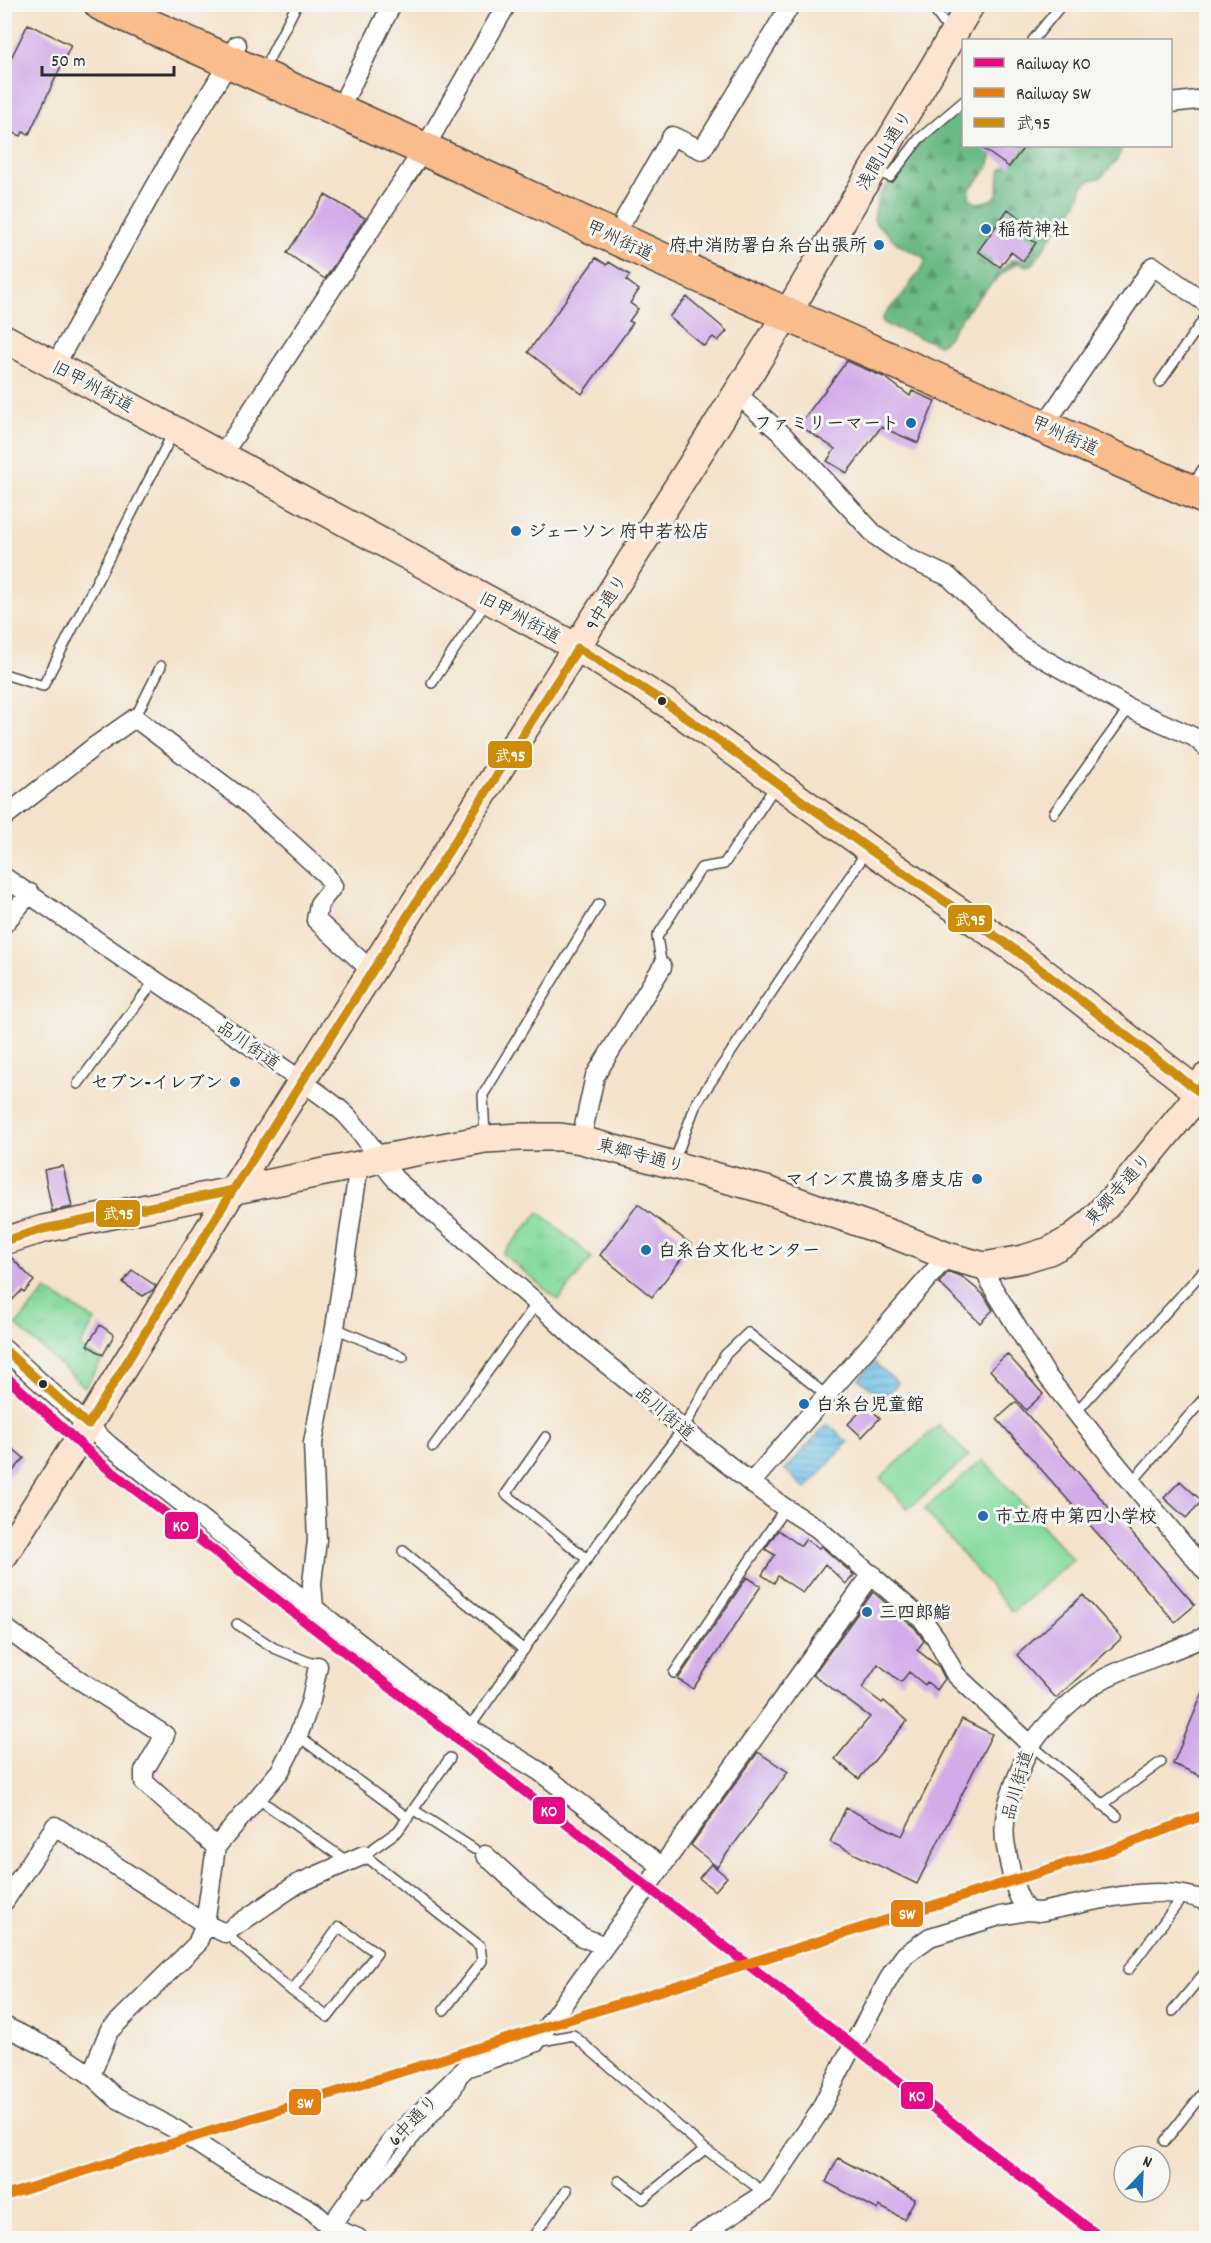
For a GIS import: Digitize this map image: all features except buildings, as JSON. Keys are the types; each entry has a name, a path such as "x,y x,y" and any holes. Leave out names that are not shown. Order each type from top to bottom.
{"highway":[{"name":"甲州街道","path":"101,4 233,54 428,142 659,258 792,305 1052,414 1205,484"},
{"name":"甲州街道","path":"150,4 233,54 269,59 347,94 428,142 625,218 792,305 1205,484"}],"street":[{"path":"347,94 392,4"},
{"path":"222,455 428,142 505,9 524,4"},
{"path":"625,218 672,136 702,150 791,4"},
{"name":"浅間山通り","path":"792,305 971,4"},
{"path":"55,365 177,148 233,54"},
{"path":"1172,103 1206,99"},
{"path":"1052,414 1153,266 1206,303"},
{"name":"9中通り","path":"4,1555 88,1425 232,1190 578,648 792,305"},
{"name":"旧甲州街道","path":"4,338 578,648 666,702 869,849 1014,949 1204,1088"},
{"path":"736,393 784,436 876,536 908,558 949,577 1020,645 1129,708 1194,737 1206,747"},
{"path":"4,817 135,718 245,801 326,874 333,886 319,904 316,920 372,971"},
{"name":"品川街道","path":"4,877 302,1081 345,1114 366,1138 369,1162 396,1180 579,1342 683,1429 751,1483 817,1528 923,1620 936,1638 955,1674 1031,1745 1012,1789 1007,1806 1005,1828 1007,1855 1022,1905 1028,1911"},
{"path":"4,924 30,893"},
{"path":"581,1140 595,1076 662,967"},
{"name":"東郷寺通り","path":"4,1241 43,1230 485,1139 560,1137 581,1140 766,1190 947,1256 984,1266 1023,1259 1048,1251 1075,1236 1103,1211 1204,1088"},
{"path":"314,1608 312,1583 317,1540 313,1443 369,1162"},
{"path":"751,1483 947,1256"},
{"path":"984,1266 990,1282 1047,1376 1206,1570"},
{"path":"4,1349 109,1445 314,1608 469,1728 539,1771 662,1867"},
{"path":"535,2043 872,1574"},
{"path":"7,1634 165,1735 144,1771 144,1782 216,1846"},
{"path":"1031,1745 1072,1700 1090,1686 1106,1677 1206,1636"},
{"path":"91,2075 95,2060 109,2031 197,1944 205,1924 216,1846 280,1771 298,1736 311,1700 318,1666"},
{"path":"4,1902 55,1826 205,1924 225,1933 297,1884 356,1858"},
{"path":"480,1852 538,1903 582,1937 605,1946"},
{"path":"695,2238 723,2232 765,2193 818,2114 892,1973 905,1954 930,1937 1000,1916 1028,1911 1039,1912 1128,1896 1161,1893 1184,1895 1206,1901"},
{"path":"4,2026 55,2051 91,2075 116,2098 177,2130 224,2161 313,2211 328,2233 358,2238"},
{"name":"6中通り","path":"328,2233 394,2138 466,2068 535,2043"}],"lane":[{"path":"269,59 297,4"},
{"path":"930,4 952,36"},
{"path":"1034,39 1062,4"},
{"path":"873,169 890,177 919,139 962,102"},
{"path":"1160,382 1206,315"},
{"path":"4,674 43,686 174,430"},
{"path":"432,683 488,599"},
{"path":"135,718 161,666"},
{"path":"1054,813 1129,708"},
{"path":"662,967 657,937 701,868 724,864 778,783"},
{"path":"673,1164 696,1104 869,849"},
{"path":"485,1139 483,1095 599,904"},
{"path":"78,1084 155,980"},
{"path":"1075,1413 1206,1268"},
{"path":"433,1447 537,1303"},
{"path":"335,1329 403,1357"},
{"path":"469,1728 633,1492 683,1429 725,1355 748,1333 826,1395"},
{"path":"1132,1482 1206,1396"},
{"path":"546,1437 506,1494 587,1559"},
{"path":"674,1673 785,1508"},
{"path":"403,1551 524,1650"},
{"path":"237,1624 274,1648 318,1666"},
{"path":"298,1736 411,1814 480,1852"},
{"path":"1031,1745 1117,1816"},
{"path":"356,1858 398,1831 450,1758"},
{"path":"1102,1805 1161,1762"},
{"path":"257,1798 356,1858 480,1946 482,1961 444,2010"},
{"path":"1128,1970 1184,1895"},
{"path":"225,1933 292,1991 328,2018 377,1953 339,1927 292,1991"},
{"path":"1173,2011 1206,1971"},
{"path":"535,2043 573,2035 705,2149 765,2193"},
{"path":"366,2194 457,2090 466,2068"},
{"path":"1165,2141 1202,2103 1206,2089"},
{"path":"619,2181 643,2199 705,2149"},
{"path":"532,2238 567,2190"}],"green space":[{"path":"962,108 962,147 991,147 989,164 970,188 969,197 976,203 996,196 1001,169 1015,161 1020,151 1018,147 1123,147 1116,161 1100,178 1091,180 1082,187 1080,197 1067,219 1056,230 1033,264 1027,266 1018,263 1002,274 977,299 948,338 939,345 884,324 882,320 925,263 924,257 898,244 876,224 874,219 878,197 920,141","holes":["1027,248 1030,252 1028,257 1011,260 1003,269 997,271 992,266 987,252"]},
{"path":"539,1212 592,1258 558,1300 503,1254"},
{"path":"46,1290 95,1320 80,1347 102,1360 85,1387 16,1325"},
{"path":"939,1425 969,1456 908,1509 880,1478"},
{"path":"983,1460 1073,1560 1012,1612 924,1509"}],"water":[{"path":"874,1362 898,1383 884,1399 859,1379"},
{"path":"827,1424 848,1442 806,1489 785,1470"}],"rail line":[{"name":"KO","path":"4,1375 102,1464 1101,2238"},
{"name":"SW","path":"4,2196 1114,1849 1206,1814"}],"transit line":[{"name":"武95","path":"4,1349 88,1425 233,1190 578,648 666,703 869,849 1014,949 1198,1091 1206,1077"},
{"name":"武95","path":"4,1241 43,1229 233,1190"}],"place":[{"name":"稲荷神社","path":"986,229"},
{"name":"府中消防署白糸台出張所","path":"879,245"},
{"name":"ファミリーマート","path":"911,423"},
{"name":"ジェーソン 府中若松店","path":"516,531"},
{"name":"セブン-イレブン","path":"235,1082"},
{"name":"マインズ農協多磨支店","path":"977,1179"},
{"name":"白糸台文化センター","path":"646,1250"},
{"name":"白糸台児童館","path":"804,1404"},
{"name":"市立府中第四小学校","path":"983,1516"},
{"name":"三四郎鮨","path":"867,1612"}]}
